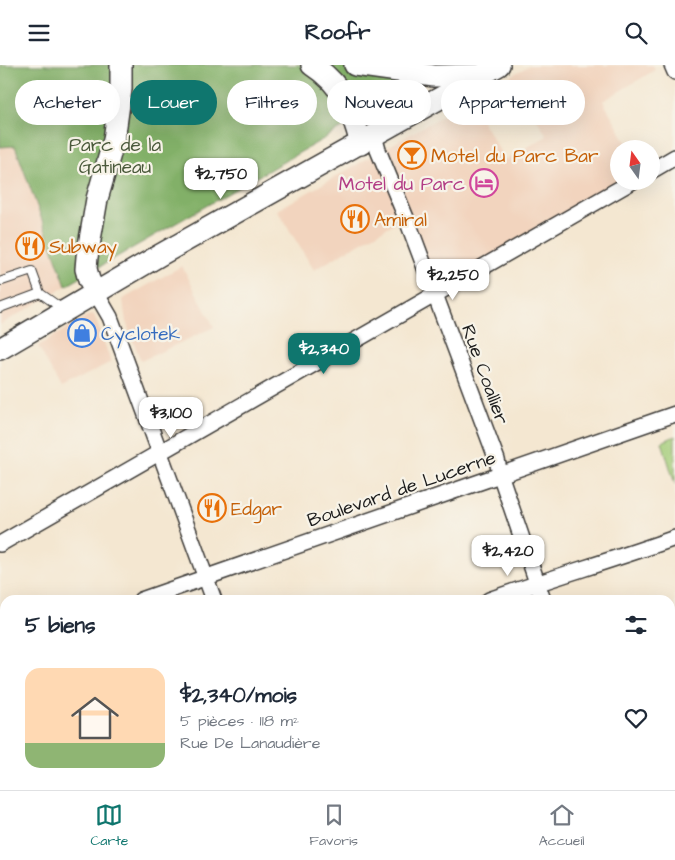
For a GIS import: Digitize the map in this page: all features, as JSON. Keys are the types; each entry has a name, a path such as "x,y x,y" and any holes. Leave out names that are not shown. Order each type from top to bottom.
{"main road":[{"path":"96,293 86,269 87,257 97,199 114,140 121,89 121,65"},
{"path":"312,65 326,74 345,97 356,124 367,140"},
{"path":"355,65 434,77 490,70"},
{"path":"0,349 166,252 490,70"}],"street":[{"path":"672,65 675,72"},
{"name":"Rue Coallier","path":"367,140 378,150 409,225 496,460 541,595"},
{"path":"660,166 675,157"},
{"path":"0,544 617,190"},
{"path":"96,293 110,317 212,595"},
{"name":"Boulevard de Lucerne","path":"155,595 675,414"},
{"path":"503,595 675,538"}],"lane":[{"path":"2,281 32,271 40,293 65,311"},
{"path":"0,308 40,293"}],"shaded area":[{"path":"530,65 653,65 655,70 603,101 625,140 610,140 610,187 435,295 405,217 314,270 277,210 426,125 431,125 431,122 441,117 441,125 485,125 505,160 547,136 540,125 585,125 585,80 513,80 511,76"},
{"path":"15,146 66,286 0,325 0,147"},
{"path":"182,266 214,327 141,361 126,322 123,299"},
{"path":"94,315 111,362 61,388 38,346 87,316"}],"green space":[{"name":"Parc de la Gatineau","path":"0,65 453,65 427,80 327,80 327,125 348,125 66,286 15,146 0,147"},
{"path":"675,436 675,484 662,442"}],"place":[{"name":"Motel du Parc Bar","path":"412,155"},
{"name":"Motel du Parc","path":"484,183"},
{"name":"Amiral","path":"355,219"},
{"name":"Subway","path":"30,246"},
{"name":"Cyclotek","path":"82,333"},
{"name":"Edgar","path":"212,508"}]}
